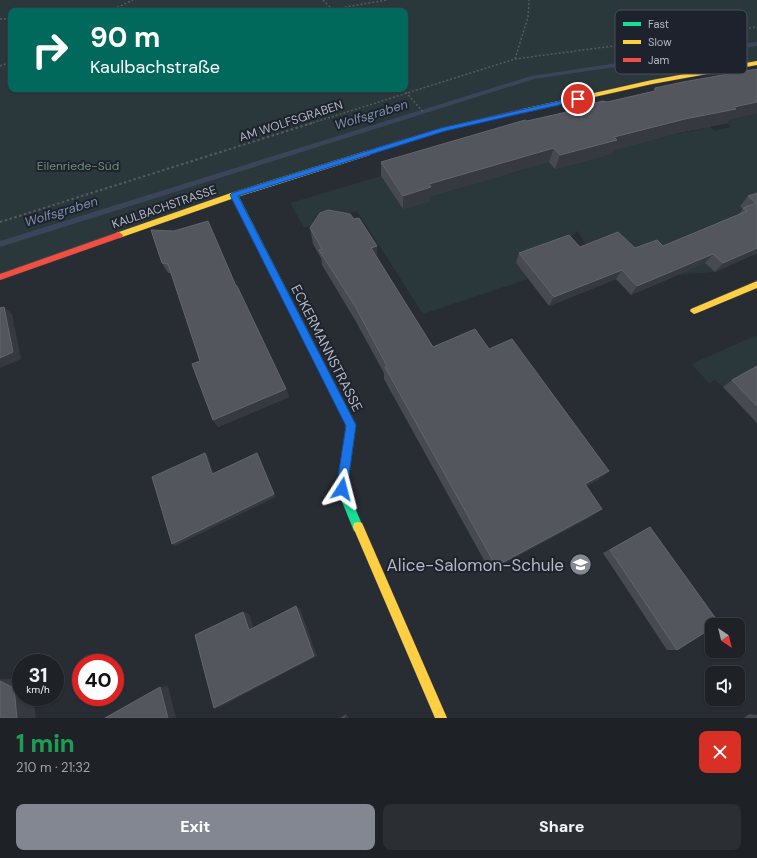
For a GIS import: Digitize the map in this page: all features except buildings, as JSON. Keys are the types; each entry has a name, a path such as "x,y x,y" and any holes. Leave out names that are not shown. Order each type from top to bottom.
{"street":[{"name":"KAULBACHSTRASSE","path":"747,65 757,63"},
{"name":"KAULBACHSTRASSE","path":"0,277 234,195 443,129 652,82 696,74"},
{"name":"ECKERMANNSTRASSE","path":"234,195 351,425 342,489 441,718"},
{"path":"694,311 757,284"}],"path":[{"path":"116,8 132,0"},
{"path":"323,0 331,8"},
{"path":"344,8 387,0"},
{"path":"515,59 528,17 529,0"},
{"name":"AM WOLFSGRABEN","path":"747,28 757,27"},
{"name":"AM WOLFSGRABEN","path":"0,222 515,59 615,46"},
{"path":"407,94 427,116"}],"green space":[{"name":"Eilenriede-Süd","path":"0,0 757,0 757,63 747,65 747,10 615,10 615,74 705,74 443,129 0,275"},
{"path":"757,114 757,200 748,213 757,237 757,254 751,256 721,229 715,272 677,275 650,249 590,251 577,231 565,244 516,263 528,279 423,314 357,211 304,228 290,203 381,176 403,209 424,193 513,173 549,162 600,153 603,156 611,154 608,151 635,144 671,127 678,134 709,126 715,131 731,127 725,121"},
{"path":"757,335 757,369 723,387 715,380 709,383 691,364"}],"waterway":[{"name":"Wolfsgraben","path":"747,45 757,44"},
{"name":"Wolfsgraben","path":"0,244 533,77 615,65"}],"traffic: fast":[{"path":"234,195 351,425 342,489 358,527"}],"traffic: slow":[{"path":"747,65 757,63"},
{"path":"523,111 652,82 696,74"},
{"path":"119,235 234,195 368,153"},
{"path":"694,311 757,284"},
{"path":"358,527 441,718"}],"traffic: jam":[{"path":"368,153 443,129 523,111"},
{"path":"0,277 119,235"}],"place":[{"name":"Alice-Salomon-Schule","path":"580,565"}],"route":[{"path":"342,489 351,425 234,195 443,129 578,99"}]}
